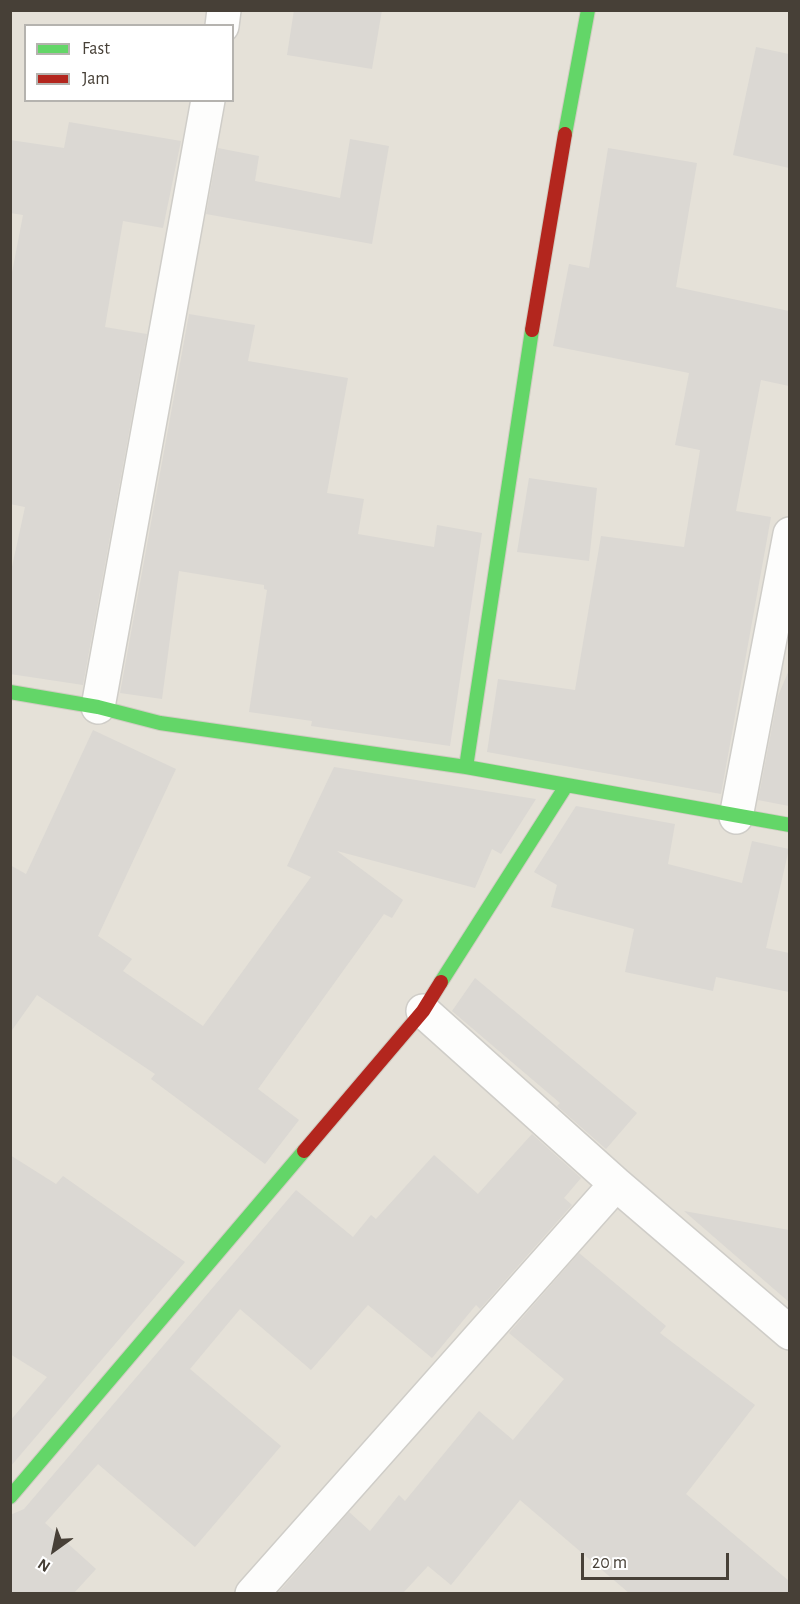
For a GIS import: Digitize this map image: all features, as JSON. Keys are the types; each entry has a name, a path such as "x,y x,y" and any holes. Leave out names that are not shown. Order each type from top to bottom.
{"street":[{"path":"466,767 548,223 588,10"},
{"path":"98,707 208,102"},
{"path":"736,817 789,534"},
{"path":"10,692 98,707 160,723 466,767 789,825"},
{"path":"10,1497 423,1011 566,786"},
{"path":"423,1011 616,1184 789,1333"},
{"path":"252,1593 616,1184"}],"shaded area":[{"path":"11,11 789,11 789,1593 11,1593"}],"building":[{"path":"294,10 382,10 372,69 287,55"},
{"path":"756,47 789,54 789,168 733,155"},
{"path":"69,122 181,141 163,228 123,221 105,327 147,334 83,685 10,674 10,576 25,507 10,504 10,283 23,215 10,213 10,140 64,148"},
{"path":"350,139 389,146 372,244 206,214 218,148 259,156 255,181 340,198"},
{"path":"608,148 697,163 676,287 789,311 789,386 761,380 736,511 771,517 721,794 487,752 498,679 575,690 601,536 684,547 700,450 675,445 689,373 553,346 569,264 589,268"},
{"path":"189,314 255,325 248,361 348,378 327,493 364,499 358,534 434,547 437,525 482,533 450,746 311,726 312,721 249,712 267,590 264,589 264,585 179,571 162,699 120,693"},
{"path":"529,478 597,488 589,561 517,552"},
{"path":"789,670 789,806 758,800 778,696"},
{"path":"93,730 176,769 98,936 132,959 123,971 203,1026 311,877 287,866 334,767 536,799 501,854 492,849 475,888 337,851 403,900 392,918 384,914 258,1089 299,1120 265,1164 151,1079 155,1074 37,995 10,1033 10,865 26,874"},
{"path":"576,806 675,824 668,864 742,883 752,841 789,849 766,948 789,953 789,992 716,977 713,991 625,972 634,929 551,907 557,885 534,872"},
{"path":"475,978 637,1113 606,1149 557,1106 560,1103 452,1011"},
{"path":"532,1134 581,1178 564,1198 572,1205 480,1309 476,1305 432,1358 368,1305 311,1370 240,1309 190,1369 281,1446 195,1547 98,1464 45,1523 96,1569 74,1593 10,1593 10,1515 24,1509 296,1190 353,1237 371,1215 376,1219 434,1155 478,1194"},
{"path":"10,1155 56,1184 63,1176 185,1262 10,1467 10,1421 47,1377 10,1354"},
{"path":"684,1211 789,1230 789,1302"},
{"path":"579,1253 666,1326 660,1333 755,1405 686,1494 789,1581 789,1593 629,1593 520,1500 451,1585 428,1566 403,1593 278,1593 349,1512 370,1531 399,1495 405,1501 479,1411 513,1440 564,1379 509,1333"}],"traffic: fast":[{"path":"565,134 588,10"},
{"path":"466,767 532,330"},
{"path":"10,692 98,707 160,723 466,767 790,825"},
{"path":"441,982 566,786"},
{"path":"10,1497 304,1151"}],"traffic: jam":[{"path":"532,330 565,134"},
{"path":"304,1151 423,1011 441,982"}]}
